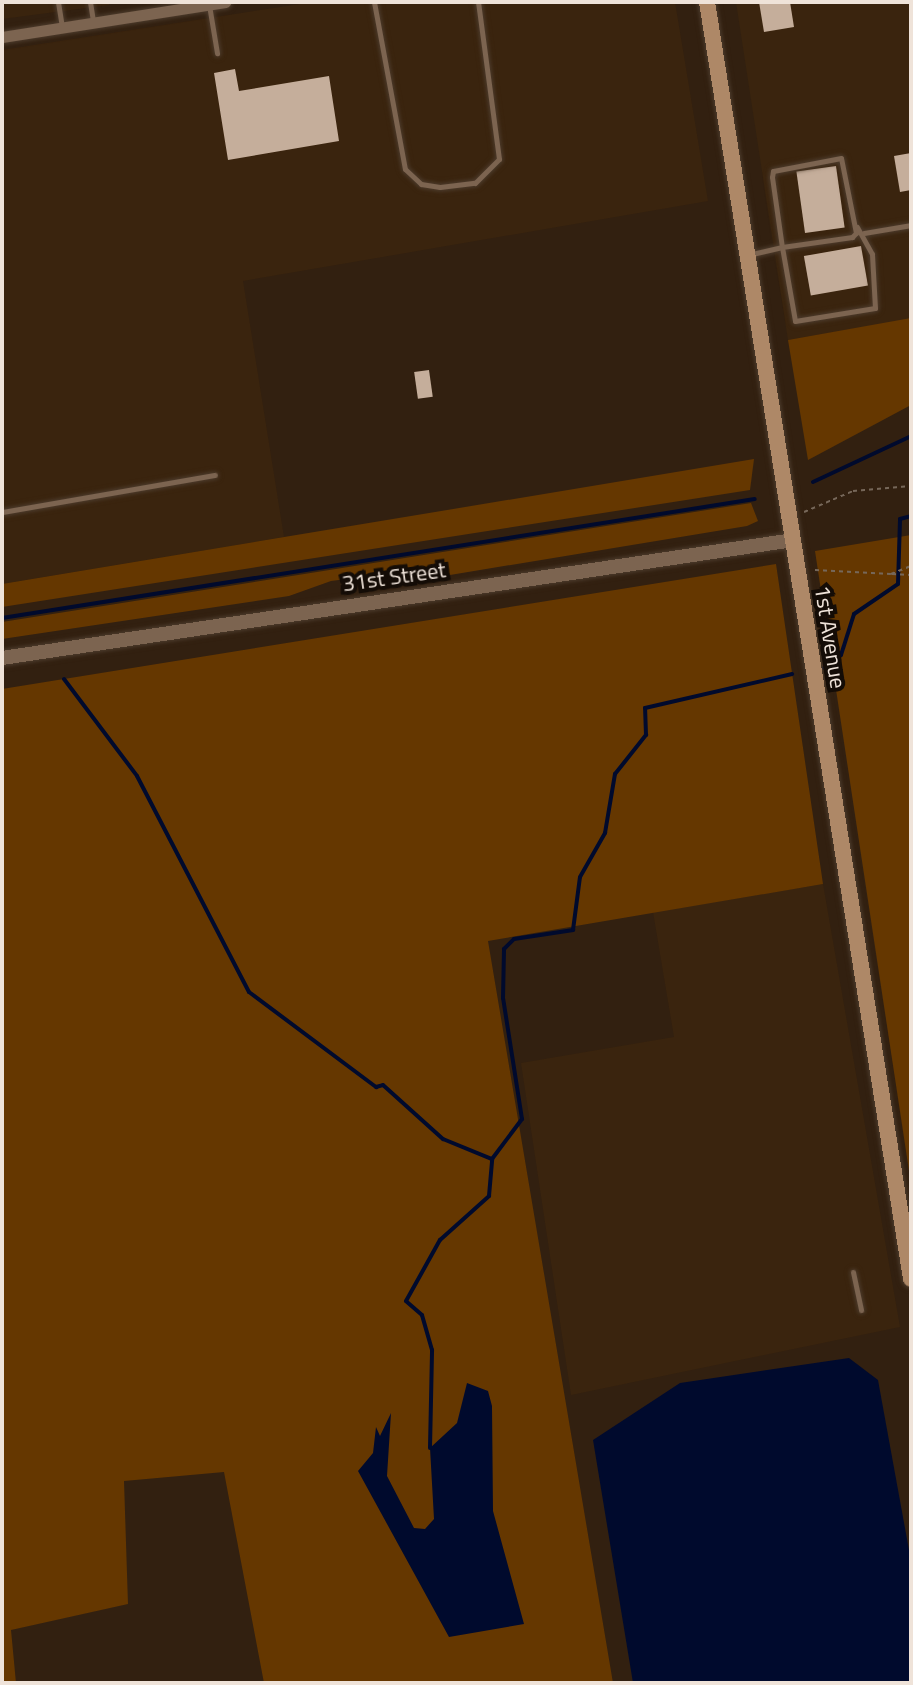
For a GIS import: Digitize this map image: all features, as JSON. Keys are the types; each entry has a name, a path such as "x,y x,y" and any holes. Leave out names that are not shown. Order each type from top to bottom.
{"main road":[{"name":"1st Avenue","path":"707,2 911,1279"}],"street":[{"path":"2,37 225,2"},
{"name":"31st Street","path":"2,658 793,540"}],"lane":[{"path":"58,2 62,28"},
{"path":"90,2 93,23"},
{"path":"374,2 405,169 421,184 440,187 475,183 499,159 478,2"},
{"path":"209,4 217,53"},
{"path":"747,255 782,247 852,237 857,227 846,162 780,168 772,177 782,247 799,325 880,302 864,233 857,227"},
{"path":"864,233 911,225"},
{"path":"2,512 215,475"},
{"path":"853,1272 861,1310"}],"path":[{"path":"789,520 853,491 911,486"},
{"path":"891,574 911,566"},
{"path":"797,569 911,575"}],"shaded area":[{"path":"2,2 109,2 109,5 2,19"},
{"path":"313,2 675,2 708,201 243,281 284,537 2,584 2,50"},
{"path":"736,2 911,2 911,319 788,340"},
{"path":"911,318 911,405 808,460 788,340"},
{"path":"754,459 750,490 2,607 2,584"},
{"path":"751,503 758,521 747,526 450,575 401,572 331,581 289,596 2,639 2,622"},
{"path":"911,535 911,1184 815,551"},
{"path":"776,564 823,884 488,941 613,1683 264,1683 224,1472 124,1481 128,1604 11,1630 16,1683 2,1683 2,689"},
{"path":"823,884 900,1327 571,1395 521,1063 674,1037 653,912"}],"water":[{"path":"849,1358 878,1380 911,1561 911,1683 633,1683 593,1440 680,1383"},
{"path":"467,1383 488,1391 492,1406 493,1511 524,1624 449,1637 358,1471 373,1453 376,1427 380,1436 391,1413 387,1476 414,1528 425,1529 434,1519 430,1448 457,1423"}],"building":[{"path":"759,2 790,2 794,27 764,32"},
{"path":"235,69 239,91 329,76 339,141 228,160 214,73"},
{"path":"911,153 911,190 900,192 894,156"},
{"path":"836,166 845,227 805,233 796,172"},
{"path":"861,246 868,285 811,295 804,256"},
{"path":"429,370 433,397 418,399 414,372"}],"waterway":[{"path":"813,482 911,436"},
{"path":"2,618 755,499"},
{"path":"824,668 841,655 854,614 898,584 900,519 911,516"},
{"path":"64,679 137,776 249,992 376,1087 383,1085 443,1139 492,1159 522,1119 503,998 504,949 514,939 573,930 580,877 605,833 615,774 646,735 645,708 792,674"},
{"path":"430,1448 432,1350 422,1315 406,1301 440,1240 489,1196 492,1159"}]}
